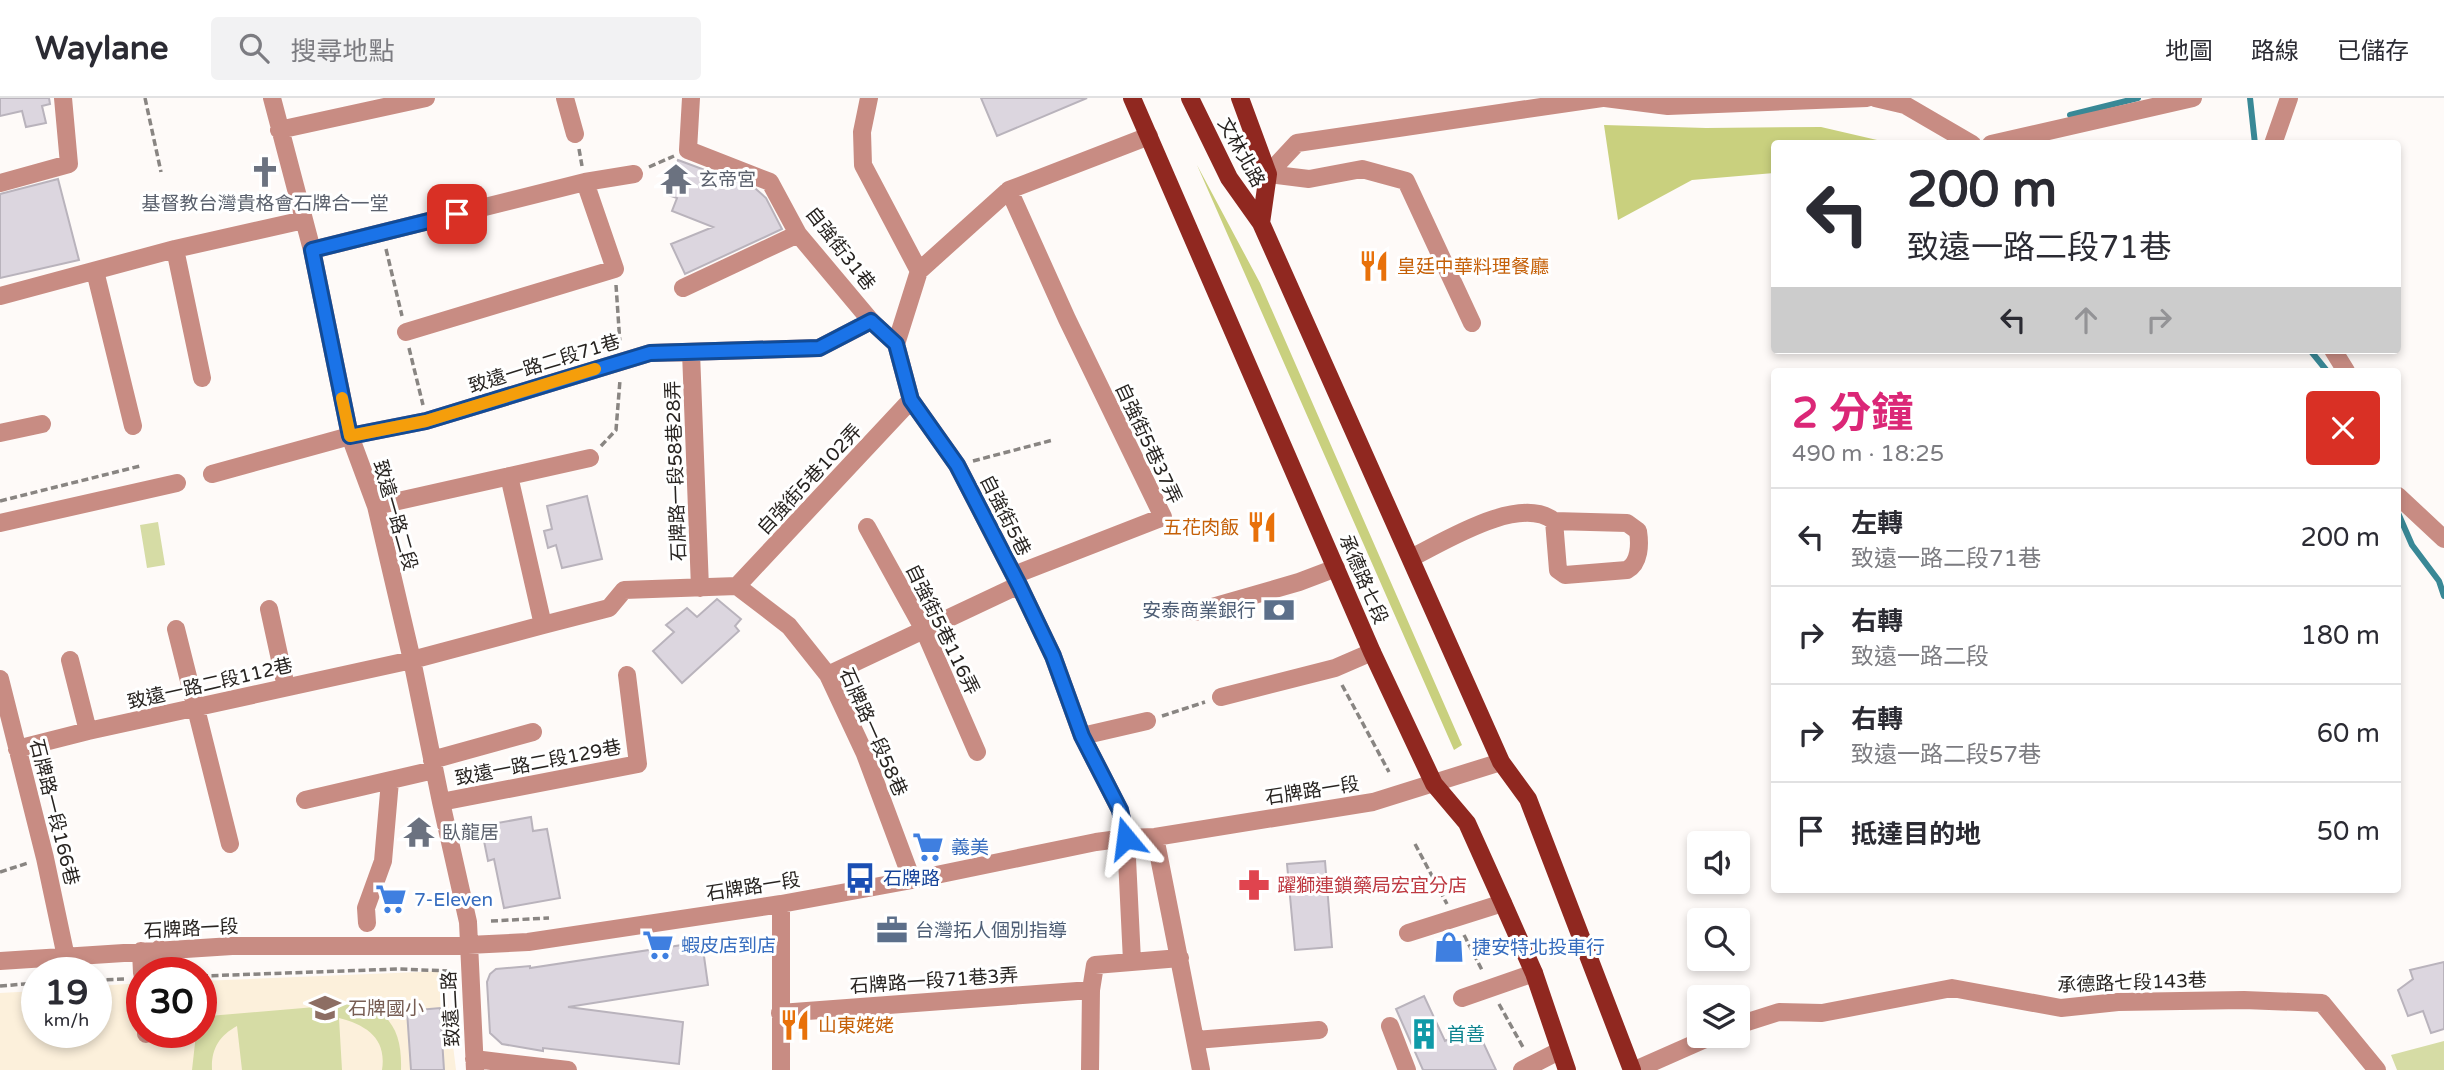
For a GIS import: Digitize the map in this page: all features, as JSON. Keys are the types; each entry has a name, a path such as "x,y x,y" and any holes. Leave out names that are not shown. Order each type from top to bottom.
{"main road":[{"name":"承德路七段","path":"1132,98 1372,652 1434,784 1467,823 1534,972 1567,1070"},
{"name":"文林北路","path":"1190,98 1229,178 1261,223"},
{"path":"1240,98 1268,174 1261,223 1502,762 1528,799 1633,1070"}],"street":[{"path":"0,183 69,164 63,98"},
{"name":"致遠一路二段","path":"272,98 312,250 350,436 376,506 412,660 440,802 468,922 469,945"},
{"path":"279,130 426,98"},
{"path":"565,98 575,134"},
{"path":"688,150 691,98"},
{"path":"869,98 862,132 863,165 919,271"},
{"path":"1268,174 1297,143 1604,98 1668,106 1867,98"},
{"path":"1875,98 1905,104 1965,140"},
{"path":"2009,140 2193,98"},
{"path":"2274,140 2289,98"},
{"path":"896,344 919,271 1009,190 1149,136"},
{"name":"自強街31巷","path":"688,150 770,182 798,234 871,321 896,344"},
{"path":"1268,174 1309,179 1362,169 1406,181 1472,323"},
{"path":"312,250 585,181 634,174"},
{"path":"406,332 615,269 585,181"},
{"name":"自強街5巷37弄","path":"1009,190 1067,319 1163,517 1016,580"},
{"path":"0,296 175,249 304,220"},
{"path":"683,288 798,234"},
{"path":"175,249 202,378"},
{"path":"95,271 132,426"},
{"name":"致遠一路二段71巷","path":"212,474 350,436 426,421 650,353 819,348 871,321"},
{"name":"自強街5巷","path":"896,344 911,400 957,465 1016,580 1053,656 1082,736 1120,810 1126,838 1132,961"},
{"name":"石牌路一段58巷28弄","path":"691,352 700,588"},
{"name":"自強街5巷102弄","path":"737,586 911,400"},
{"path":"0,433 42,424"},
{"path":"376,506 590,458"},
{"path":"509,476 543,625"},
{"path":"0,523 177,483"},
{"path":"2401,498 2444,539"},
{"path":"1410,558 1483,522 1532,511 1545,514 1554,521 1627,523 1638,531 1637,561 1627,570 1565,575 1558,570 1554,521"},
{"name":"自強街5巷116弄","path":"867,527 924,630 977,752"},
{"path":"1195,612 1336,568"},
{"path":"828,675 924,630 1016,580"},
{"path":"700,588 737,586"},
{"name":"石牌路一段58巷","path":"737,586 789,626 828,675 865,754 912,880"},
{"name":"致遠一路二段112巷","path":"17,749 412,660 609,608 624,590 700,588"},
{"path":"269,609 286,687"},
{"path":"176,629 230,845"},
{"path":"1221,697 1335,668 1372,652"},
{"path":"70,660 88,731"},
{"name":"致遠一路二段129巷","path":"440,802 638,764 626,675"},
{"name":"石牌路一段166巷","path":"0,678 45,858 66,957"},
{"path":"1082,736 1147,720"},
{"path":"305,800 390,782 533,732"},
{"name":"石牌路一段","path":"66,957 232,946 469,945 528,942 781,904 1126,838 1155,837 1373,802 1502,762"},
{"path":"366,915 383,861 390,782"},
{"path":"1155,837 1201,1070"},
{"path":"1408,933 1503,903"},
{"path":"781,904 781,1070"},
{"name":"致遠二路","path":"469,945 475,1065"},
{"path":"150,950 153,957"},
{"path":"146,957 150,950"},
{"path":"1090,1070 1091,990 1095,965 1180,958"},
{"name":"石牌路一段","path":"0,961 21,960"},
{"path":"1462,998 1534,972"},
{"name":"承德路七段143巷","path":"1750,1021 1779,1012 1822,1013 1952,988 2061,1008 2118,1002 2244,1000 2322,1003 2377,1070"},
{"name":"石牌路一段71巷3弄","path":"780,1013 1091,990"},
{"path":"1390,1026 1408,1070"},
{"path":"1196,1040 1319,1030"},
{"path":"1633,1070 1687,1047"},
{"path":"1527,1068 1559,1051"},
{"path":"475,1065 568,1070"}],"path":[{"path":"145,98 161,172"},
{"path":"575,134 585,181"},
{"path":"634,174 688,150"},
{"path":"957,465 1053,440"},
{"path":"0,501 140,466"},
{"path":"1339,681 1389,772"},
{"path":"1147,720 1221,697"},
{"path":"1415,844 1491,987 1527,1068"},
{"path":"0,872 45,858"},
{"path":"217,975 328,970 449,971"},
{"path":"0,986 21,984"}],"shaded area":[{"name":"石牌國小","path":"444,971 456,1070 0,1070 0,993 21,992 21,1048 112,1048 112,985 126,984 126,1048 217,1048 217,980"}],"green space":[{"path":"1604,125 1821,127 1877,140 1771,140 1771,173 1692,180 1618,220"},
{"path":"1197,165 1260,283 1462,745 1454,750"},
{"path":"158,522 165,565 147,568 140,525"},
{"path":"362,1003 382,1014 394,1029 400,1047 401,1070 382,1070 383,1059 378,1041 366,1029 339,1018 342,1070 242,1070 237,1026 217,1044 217,1015"},
{"path":"2444,1041 2444,1070 2397,1070 2391,1055"},
{"path":"194,1048 216,1048 212,1070 192,1070"}],"building":[{"path":"0,98 49,98 50,104 42,106 46,123 26,127 22,111 0,116"},
{"path":"981,98 1087,98 997,136"},
{"path":"678,160 756,189 766,198 782,229 685,274 671,244 713,227 672,211 677,198 665,194"},
{"path":"58,179 79,260 0,278 0,194"},
{"path":"587,496 602,559 562,568 556,545 548,548 544,531 552,529 547,506"},
{"path":"717,599 741,619 735,626 739,631 682,683 653,651 674,632 666,625 687,608 697,617"},
{"path":"531,817 533,831 547,829 560,898 504,908 494,859 488,861 481,826"},
{"path":"1325,861 1332,947 1295,950 1287,864"},
{"path":"702,942 708,985 568,1007 683,1022 679,1064 543,1048 543,1051 502,1044 490,1033 487,982 496,969 530,968"},
{"path":"2444,962 2444,1029 2431,1033 2423,1011 2408,1016 2398,990 2413,979 2410,970"},
{"name":"首善","path":"1424,996 1445,1041 1476,1027 1496,1070 1423,1070 1396,1009"},
{"path":"440,1008 444,1070 411,1070 407,1011"}],"waterway":[{"path":"2070,115 2138,98"},
{"path":"2250,98 2255,140"},
{"path":"2313,354 2325,368"},
{"path":"2401,520 2412,545 2439,581 2444,596"}],"slow traffic":[{"path":"342,398 350,436 426,421 595,369"}],"place":[{"name":"基督教台灣貴格會石牌合一堂","path":"265,172"},
{"name":"玄帝宮","path":"676,179"},
{"name":"皇廷中華料理餐廳","path":"1374,266"},
{"name":"五花肉飯","path":"1262,527"},
{"name":"安泰商業銀行","path":"1279,610"},
{"name":"臥龍居","path":"419,832"},
{"name":"義美","path":"928,847"},
{"name":"石牌路","path":"860,878"},
{"name":"躍獅連鎖藥局宏宜分店","path":"1254,885"},
{"name":"7-Eleven","path":"391,899"},
{"name":"台灣拓人個別指導","path":"892,930"},
{"name":"蝦皮店到店","path":"658,945"},
{"name":"捷安特北投車行","path":"1449,947"},
{"name":"石牌國小","path":"325,1008"},
{"name":"山東姥姥","path":"795,1025"},
{"name":"首善","path":"1424,1034"}],"route":[{"path":"457,214 312,250 350,436 426,421 650,353 819,348 871,321 896,344 911,400 957,465 1019,585 1053,656 1082,736 1120,810 1126,838"}]}
